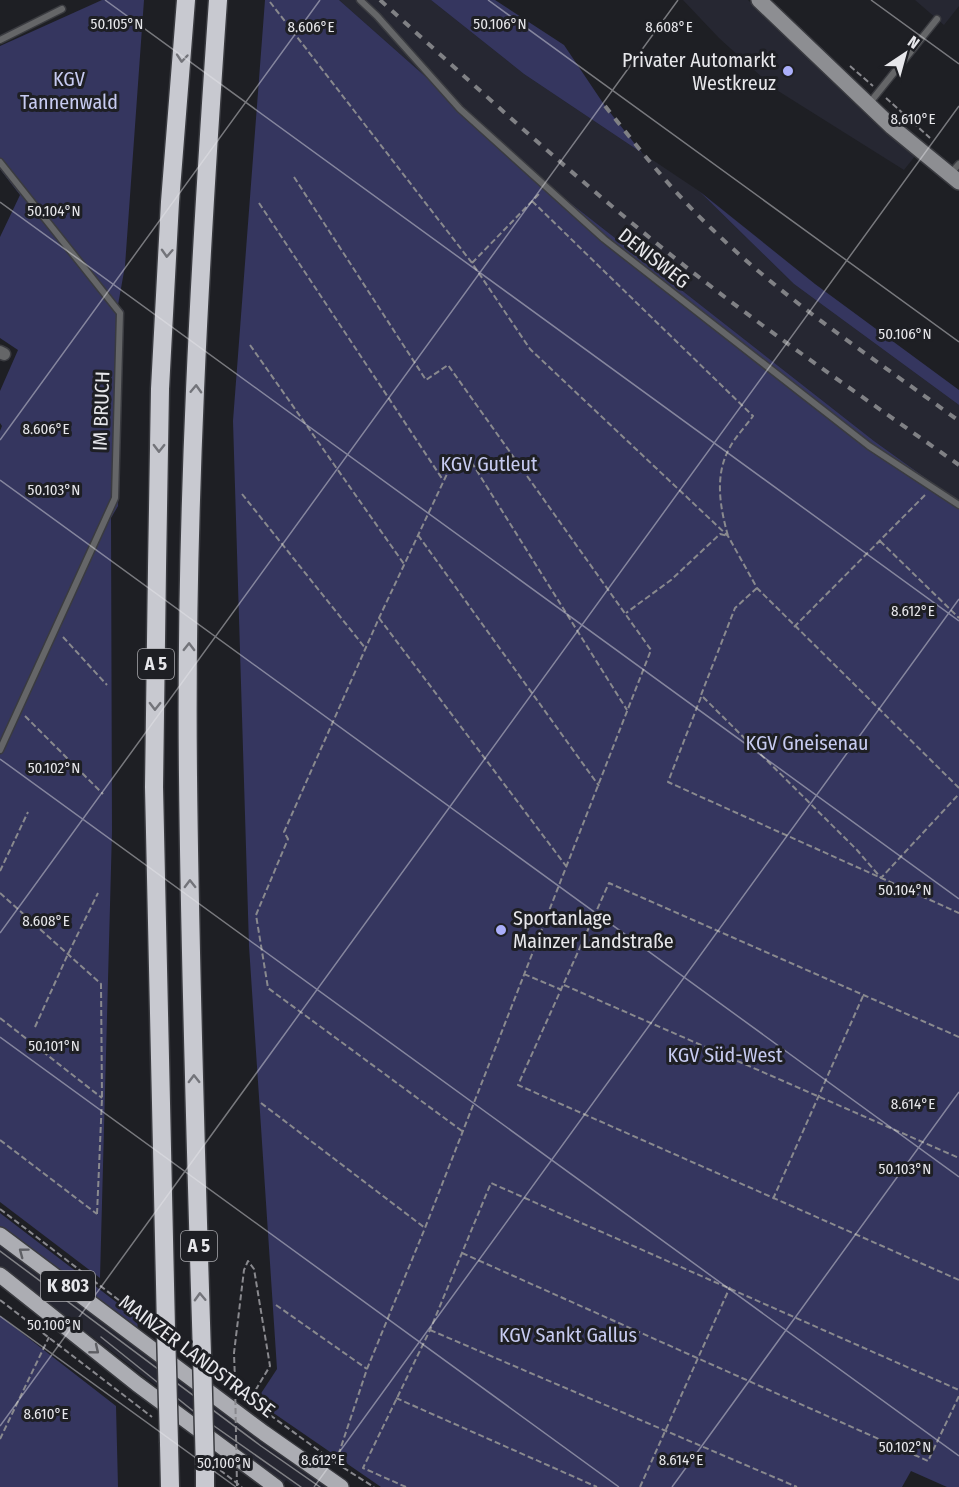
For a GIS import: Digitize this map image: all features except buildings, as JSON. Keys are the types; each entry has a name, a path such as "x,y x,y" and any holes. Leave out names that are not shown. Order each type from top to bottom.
{"highway":[{"name":"A 5","path":"170,1487 160,1328 154,787 160,389 170,202 186,0"},
{"name":"A 5","path":"208,1475 202,1355 188,774 199,297 218,0"}],"main road":[{"path":"759,0 868,105 956,174"},
{"name":"MAINZER LANDSTRASSE","path":"0,1235 264,1433 341,1487"},
{"name":"K 803","path":"0,1275 137,1384 276,1487"}],"lane":[{"name":"DENISWEG","path":"360,0 460,109 604,239 869,446 959,505"},
{"path":"0,40 62,9"},
{"path":"868,105 937,19"},
{"name":"IM BRUCH","path":"0,162 120,313 115,498 0,750"}],"path":[{"path":"270,2 472,263 530,349 728,536"},
{"path":"846,62 936,144"},
{"path":"294,177 426,380 448,365 651,650 425,1228 367,1369 336,1463 324,1475"},
{"path":"472,263 546,188"},
{"path":"532,201 753,416 730,447 722,466 719,487 721,510 728,536 757,588 959,788"},
{"path":"259,203 443,480"},
{"path":"250,345 404,564"},
{"path":"463,1131 268,988 256,915 288,839 284,832 379,618 454,458 460,454 466,457 627,710"},
{"path":"794,627 933,486"},
{"path":"242,494 366,649"},
{"path":"626,613 671,580 720,534 728,536"},
{"path":"418,535 598,786"},
{"path":"880,541 959,618"},
{"path":"757,588 735,608 668,782 959,913"},
{"path":"379,618 566,866"},
{"path":"55,629 107,685"},
{"path":"701,695 857,849 881,878"},
{"path":"18,710 103,794"},
{"path":"881,878 959,794"},
{"path":"0,871 28,812"},
{"path":"959,1037 609,883 518,1085 959,1280"},
{"path":"0,893 101,984 102,1098 97,1214 0,1140"},
{"path":"36,1027 98,893"},
{"path":"524,974 562,990"},
{"path":"564,985 959,1158"},
{"path":"773,1199 864,996"},
{"path":"0,1018 102,1098"},
{"path":"261,1103 425,1228"},
{"path":"406,1487 363,1468 429,1330 491,1183 959,1390"},
{"path":"0,1209 160,1328"},
{"path":"462,1253 697,1360 928,1461 959,1396"},
{"path":"237,1487 234,1353 244,1270 248,1261 254,1269 270,1366 249,1401"},
{"path":"640,1487 730,1287"},
{"path":"0,1300 159,1423"},
{"path":"276,1305 367,1369"},
{"path":"429,1330 797,1487"},
{"path":"0,1439 49,1337"},
{"path":"214,1374 336,1463 374,1487"},
{"path":"396,1398 597,1487"},
{"path":"208,1475 242,1487"}],"shaded area":[{"path":"339,0 431,0 524,74 699,191 794,284 959,405 959,502 874,441 550,187"},
{"name":"Privater Automarkt Westkreuz","path":"683,0 748,0 864,112 915,156 904,170 775,89 719,38"},
{"path":"915,0 959,0 959,6 944,25"},
{"path":"0,1244 251,1432 330,1487 295,1487 286,1480 284,1483 0,1266"}],"green space":[{"name":"KGV Tannenwald","path":"102,0 144,0 125,266 118,305 124,311 118,506 111,518 112,831 100,1278 0,1202 0,431 2,426 0,423 0,391 18,350 0,338 0,237 20,195 0,169 0,46"},
{"path":"265,0 339,0 550,187 874,441 959,502 959,1487 947,1487 911,1471 902,1487 381,1487 256,1401 277,1369 249,946 233,421"},
{"path":"431,0 495,0 564,45 605,106 642,153 524,74"},
{"path":"699,191 815,284 959,390 959,405 794,284"},
{"path":"0,1213 137,1318 138,1331 0,1226"},
{"path":"0,1316 116,1406 118,1487 0,1487"}],"tram line":[{"path":"0,1251 261,1446 320,1487"},
{"path":"101,1337 197,1414 301,1487"}],"railway":[{"path":"380,0 557,159 666,251 774,334 959,465"},
{"path":"605,106 684,201 741,256 801,306 959,421"}],"place":[{"name":"Privater Automarkt Westkreuz","path":"788,71"},
{"name":"Sportanlage Mainzer Landstraße","path":"501,930"}],"park label":[{"name":"KGV Gutleut","path":"489,464"},
{"name":"KGV Gneisenau","path":"807,743"},
{"name":"KGV Süd-West","path":"725,1055"},
{"name":"KGV Sankt Gallus","path":"568,1335"}]}
